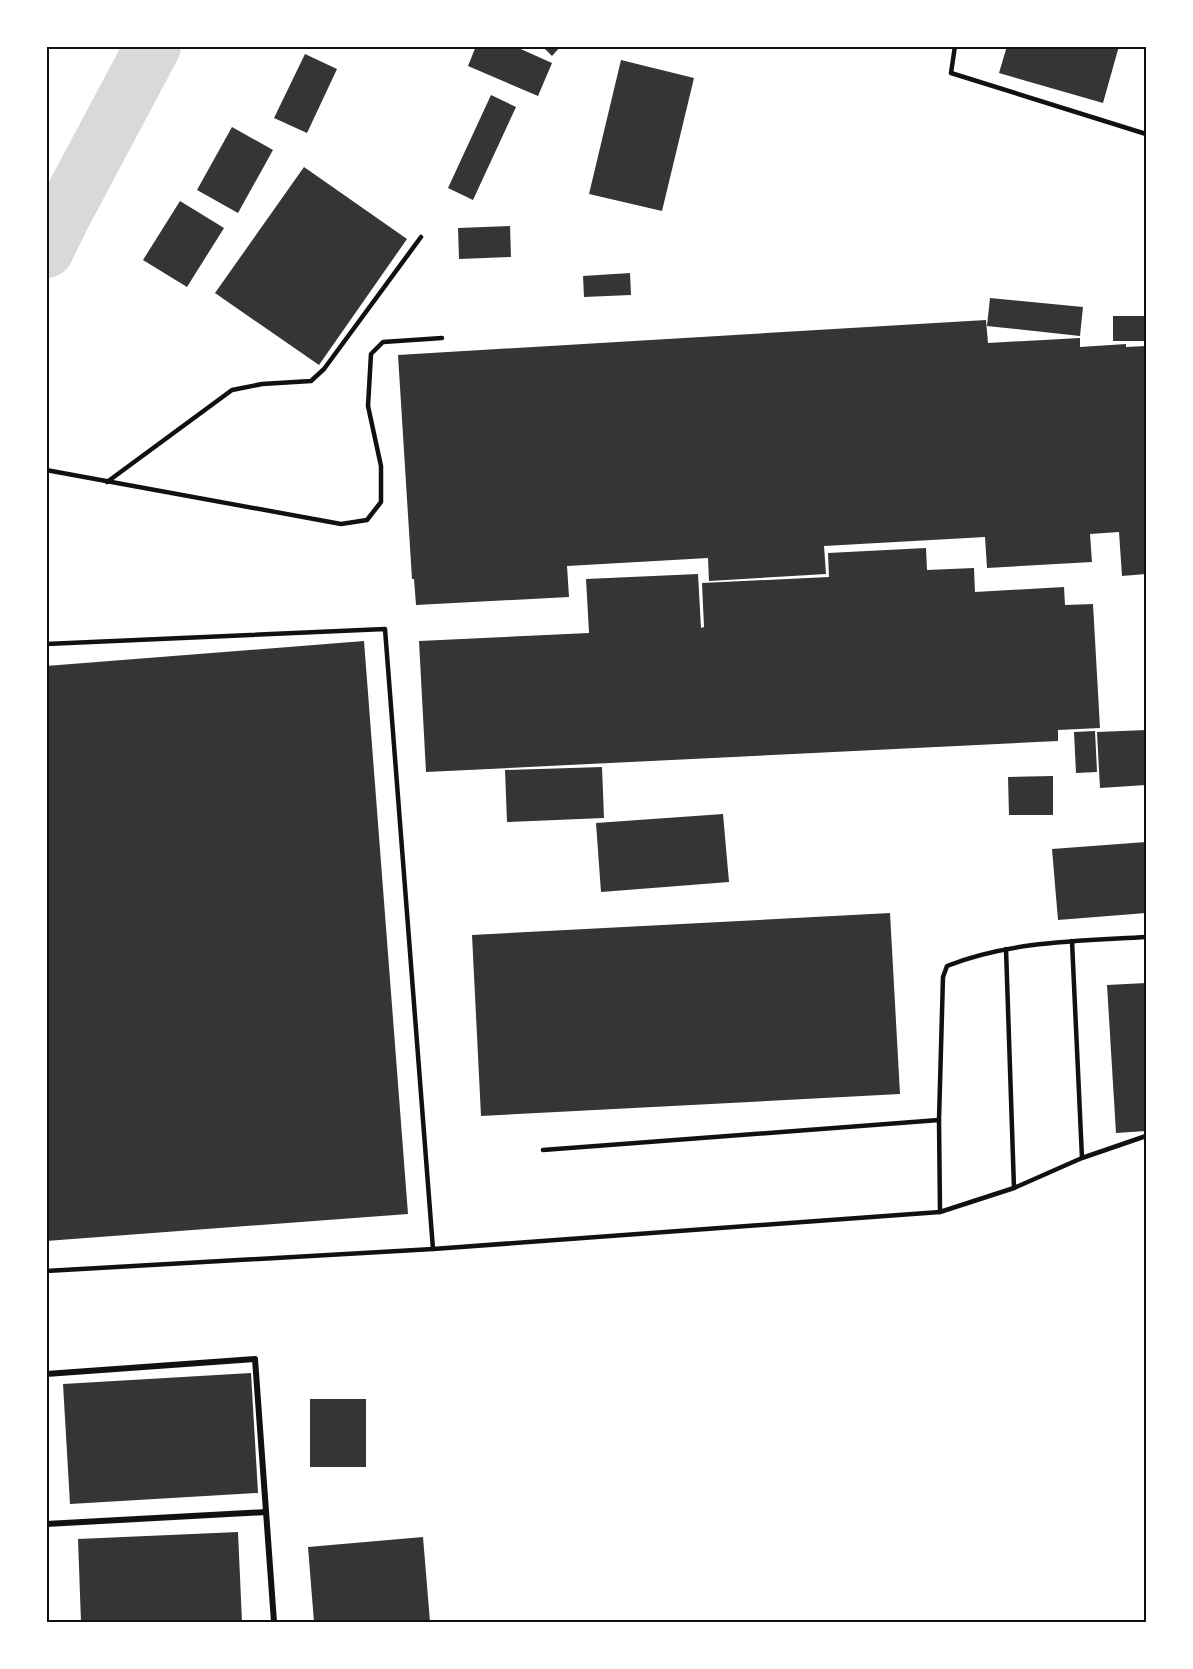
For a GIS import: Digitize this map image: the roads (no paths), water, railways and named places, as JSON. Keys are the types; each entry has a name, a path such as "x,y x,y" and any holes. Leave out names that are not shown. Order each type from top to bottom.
{"street":[{"path":"46,1374 255,1359 274,1623"},
{"path":"46,1524 266,1512"}],"lane":[{"path":"955,46 951,73 1146,134"},
{"path":"107,482 232,390 262,384 311,381 324,369 421,237"},
{"path":"46,470 341,524 367,520 381,502 381,466 368,406 371,354 383,342 442,338"},
{"path":"46,644 385,629 433,1249"},
{"path":"940,1212 939,1120 944,977 947,966 1006,949 1072,941 1146,937"},
{"path":"1072,941 1082,1158"},
{"path":"1006,949 1014,1188"},
{"path":"543,1150 939,1120"},
{"path":"46,1271 433,1249 940,1212 1014,1188 1082,1158 1146,1136"}],"waterway":[{"path":"46,250 153,46"}]}
